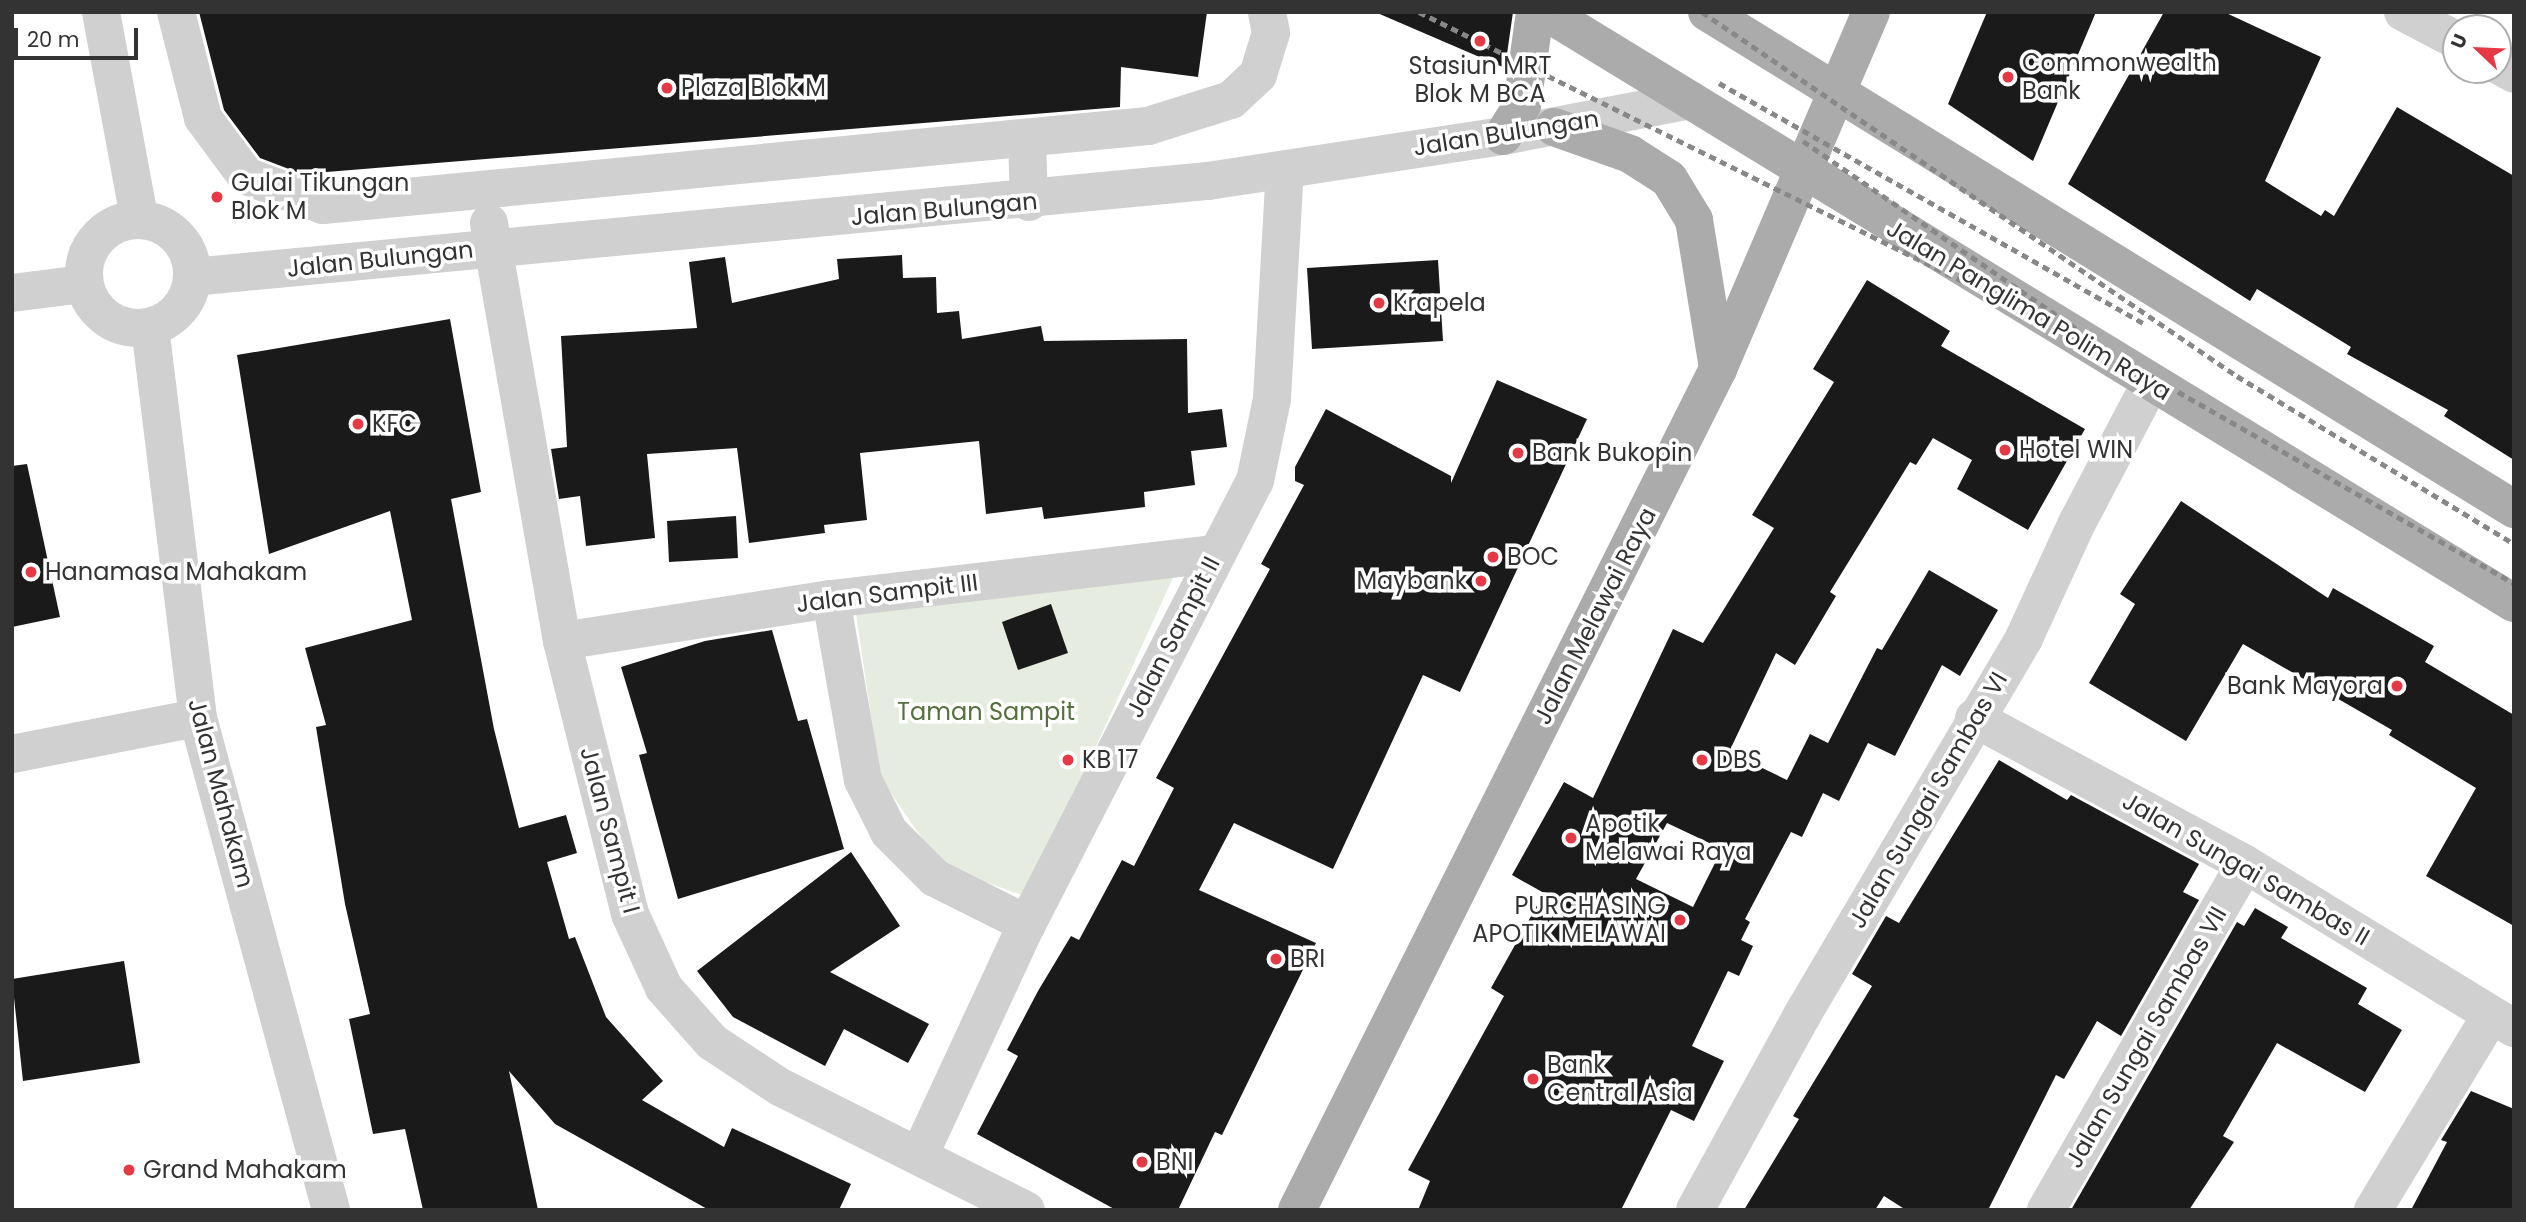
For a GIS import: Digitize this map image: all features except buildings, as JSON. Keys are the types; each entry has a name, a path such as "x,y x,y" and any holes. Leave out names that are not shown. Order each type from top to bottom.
{"main road":[{"path":"1503,136 1522,105 1535,12"},
{"name":"Jalan Panglima Polim Raya","path":"1546,12 2150,384 2514,603"},
{"path":"1707,12 1837,88 2514,509"},
{"name":"Jalan Melawai Raya","path":"1297,1210 1718,369 1800,170 1871,12"},
{"path":"1554,127 1630,154 1669,178 1694,220 1718,369"}],"street":[{"path":"101,12 139,218"},
{"path":"176,12 203,118 246,176 323,205 403,200 1148,126 1231,100 1258,75 1271,33 1267,12"},
{"path":"2403,12 2442,33"},
{"name":"Jalan Bulungan","path":"192,276 405,259 494,247 1029,202 1156,187 1503,136 1691,100"},
{"path":"1148,126 1156,187"},
{"path":"1027,139 1029,202"},
{"name":"Jalan Sampit II","path":"920,1154 1027,925 1214,554 1255,481 1272,399 1285,169"},
{"name":"Jalan Sampit I","path":"484,192 562,640 630,914 664,988 712,1042 780,1087 920,1154 1026,1210"},
{"path":"403,200 405,259"},
{"path":"139,218 178,236 190,255 192,276 179,308 150,327 128,328 108,320 93,305 84,284 85,260 96,239 115,224 139,218"},
{"path":"12,293 84,284"},
{"name":"Jalan Mahakam","path":"150,327 198,719 331,1210"},
{"name":"Jalan Sungai Sambas VI","path":"1695,1210 1974,718 2024,638 2150,384"},
{"name":"Jalan Sampit III","path":"562,640 831,599 1214,554"},
{"path":"831,599 863,780 889,832 934,878 1027,925"},
{"name":"Jalan Sungai Sambas II","path":"1974,718 2245,864 2503,1021"},
{"path":"12,754 198,719"},
{"name":"Jalan Sungai Sambas VII","path":"2046,1210 2245,864"},
{"path":"2373,1210 2503,1021"}],"green space":[{"name":"Taman Sampit","path":"1177,569 1027,897 941,866 880,777 856,614"}],"railway":[{"path":"1419,12 2126,362 2514,583"},
{"path":"1702,12 2237,376 2514,544"},
{"path":"1719,83 2143,323"},
{"path":"1803,141 2077,329"}],"place":[{"name":"Stasiun MRT Blok M BCA","path":"1480,41"},
{"name":"Commonwealth Bank","path":"2008,77"},
{"name":"Plaza Blok M","path":"667,88"},
{"name":"Gulai Tikungan Blok M","path":"217,197"},
{"name":"Krapela","path":"1379,303"},
{"name":"KFC","path":"358,424"},
{"name":"Hotel WIN","path":"2005,450"},
{"name":"Bank Bukopin","path":"1518,453"},
{"name":"BOC","path":"1493,557"},
{"name":"Hanamasa Mahakam","path":"31,572"},
{"name":"Maybank","path":"1481,581"},
{"name":"Bank Mayora","path":"2397,686"},
{"name":"KB 17","path":"1068,760"},
{"name":"DBS","path":"1702,760"},
{"name":"Apotik Melawai Raya","path":"1571,838"},
{"name":"PURCHASING APOTIK MELAWAI","path":"1680,920"},
{"name":"BRI","path":"1276,959"},
{"name":"Bank Central Asia","path":"1533,1079"},
{"name":"BNI","path":"1142,1162"},
{"name":"Grand Mahakam","path":"129,1170"}]}
